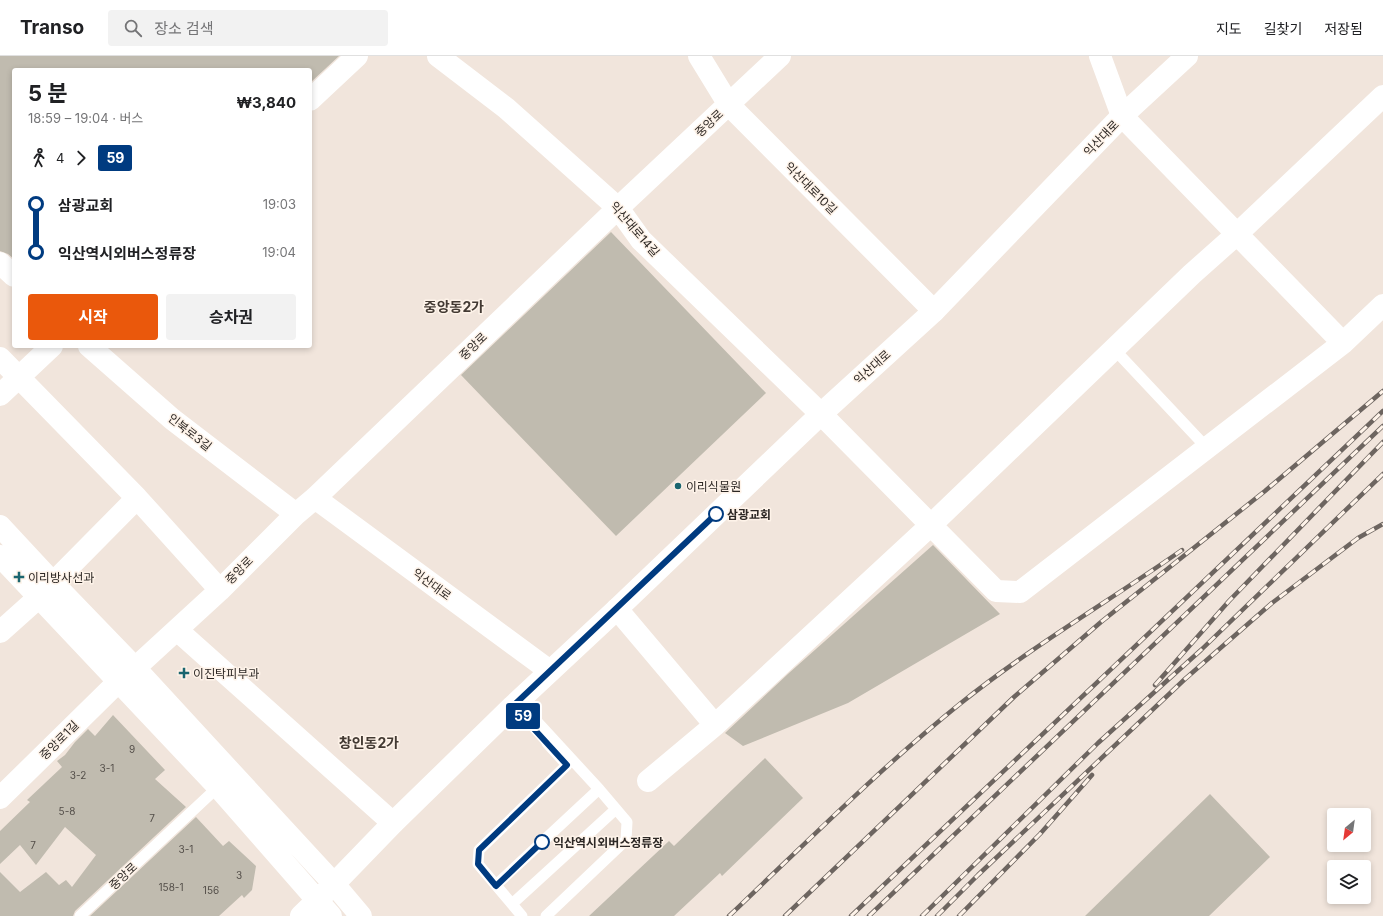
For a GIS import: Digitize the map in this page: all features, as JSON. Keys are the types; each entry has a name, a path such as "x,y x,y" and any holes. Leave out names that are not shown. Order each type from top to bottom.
{"street":[{"path":"312,98 357,56"},
{"name":"익산대로14길","path":"438,56 506,108 618,208 641,240 821,414 996,591 1020,592 1343,343 1383,305"},
{"name":"익산대로10길","path":"698,56 729,105 934,311"},
{"name":"중앙로","path":"127,675 220,590 296,514 315,498 618,208 780,56"},
{"path":"1100,56 1122,116 1343,343"},
{"name":"익산대로","path":"301,916 324,908 334,884 394,823 550,671 821,414 934,311 1122,116 1187,56"},
{"path":"648,781 715,725 931,525 1192,274 1237,234 1383,96"},
{"path":"0,263 12,274"},
{"path":"0,395 50,348"},
{"name":"인북로3길","path":"91,348 172,418 296,514"},
{"name":"중앙로","path":"0,358 137,498 220,590"},
{"path":"0,632 45,590 137,498"},
{"name":"익산대로","path":"315,498 550,671"},
{"path":"0,526 45,590 334,884 361,916"},
{"path":"0,556 45,590"},
{"path":"617,609 715,725"},
{"path":"177,630 394,823"},
{"path":"127,675 218,787 324,908"},
{"name":"중앙로1길","path":"0,798 127,675"}],"lane":[{"path":"1114,349 1207,448"},
{"path":"516,704 599,789 627,822 626,840 546,916"},
{"path":"516,704 567,765 479,850 478,864 522,916"},
{"name":"중앙로","path":"80,916 218,787"},
{"path":"496,886 599,789"},
{"path":"512,904 616,809"}],"building":[{"path":"0,56 339,56 312,81 312,68 12,68 12,257 0,251"},
{"path":"611,232 766,393 616,536 461,375"},
{"path":"933,545 1000,614 848,703 743,746 725,733 789,673"},
{"path":"113,715 165,770 155,779 186,807 75,911 73,916 0,916 0,872 20,892 46,872 59,885 66,880 72,887 96,855 65,827 36,865 20,845 0,864 0,831 30,802 27,800 62,767 57,761 65,755 75,742 88,729 95,736"},
{"path":"765,758 803,798 722,876 720,873 674,916 589,916 669,841 674,846"},
{"path":"1210,794 1270,857 1209,916 1085,916"},
{"path":"196,817 223,846 229,841 256,866 252,890 244,898 242,895 219,916 90,916"}],"railway":[{"path":"785,916 1014,697 1101,622 1265,491 1383,391"},
{"path":"851,916 1383,411"},
{"path":"869,916 1383,426"},
{"path":"1155,685 1229,601 1383,442"},
{"path":"922,916 1098,743 1201,650 1383,474"},
{"path":"937,916 978,875 1185,679 1272,603 1358,538 1383,524"},
{"path":"729,916 872,780 961,703 1042,643 1182,550"},
{"path":"959,916 1040,834 1092,775"}],"bus line":[{"name":"59","path":"542,842 496,886 478,864 479,850 567,765 513,706 716,514"}],"place":[{"name":"이리식물원","path":"678,486"},
{"name":"삼광교회","path":"716,514"},
{"name":"이리방사선과","path":"19,577"},
{"name":"이진탁피부과","path":"184,673"},
{"name":"익산역시외버스정류장","path":"542,842"}],"district":[{"name":"중앙동2가","path":"454,306"},
{"name":"창인동2가","path":"369,742"}]}
